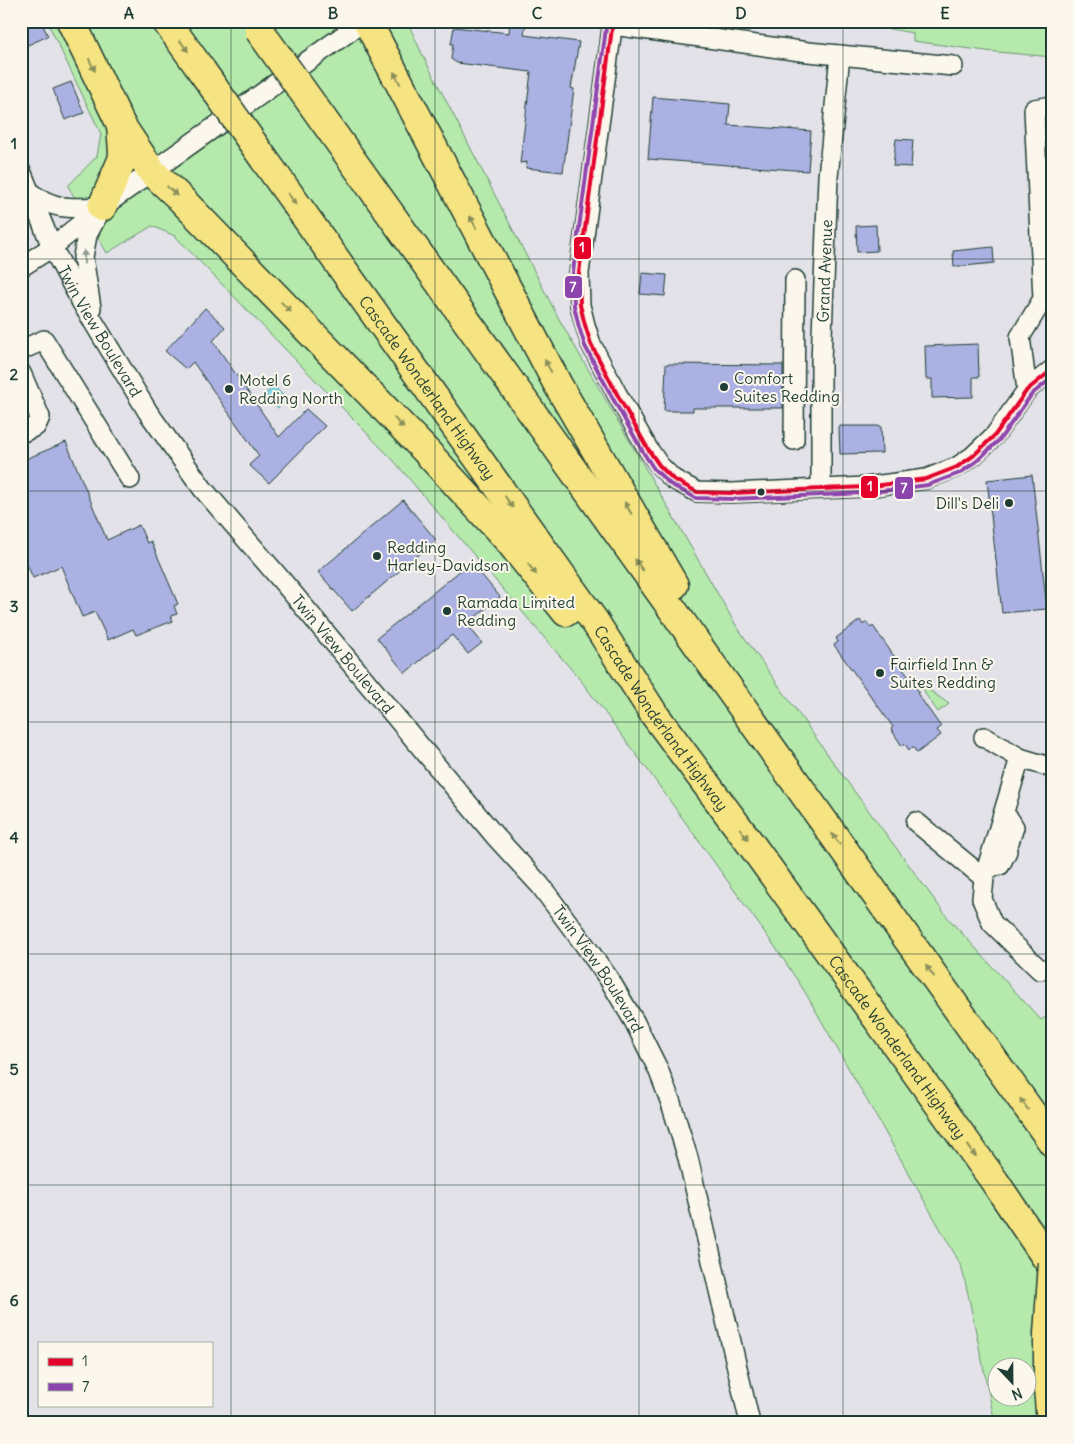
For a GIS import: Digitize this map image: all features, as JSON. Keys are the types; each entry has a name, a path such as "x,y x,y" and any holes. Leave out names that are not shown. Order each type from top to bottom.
{"highway":[{"path":"71,21 121,125 152,172 186,204 431,457 509,541 609,668 654,714"},
{"name":"Cascade Wonderland Highway","path":"166,21 595,622 654,714 753,847 995,1182 1053,1268"},
{"path":"366,21 558,385 708,643 727,688"},
{"path":"256,26 1053,1143"},
{"path":"102,207 122,160 121,125"},
{"path":"1051,1423 1048,1388 1048,1334 1053,1263"}],"street":[{"name":"Twin View Boulevard","path":"366,21 102,207 52,246 94,322 148,412 203,489 495,836 540,886 609,979 634,1021 658,1069 688,1158 750,1423"},
{"path":"952,66 840,55 613,23 579,273 580,305 591,344 648,449 659,465 672,480 696,492 714,493 866,487 926,480 957,467 985,445 1027,390 1053,369"},
{"name":"Grand Avenue","path":"821,489 821,362 827,196 840,55"},
{"path":"1027,390 1020,337 1043,299 1045,161 1034,109 1053,106"},
{"path":"21,171 25,193 52,246 21,267"},
{"path":"25,193 57,207 102,207 87,236 83,257 94,322"},
{"path":"794,440 796,280"},
{"path":"21,350 44,340 130,479"},
{"path":"21,373 26,396 40,417 36,426 21,433"},
{"path":"984,737 1020,758 1053,768"},
{"path":"1020,758 986,874 982,899 992,923 1040,970 1053,968"},
{"path":"986,874 1000,865 1014,827 1009,819 1003,816"},
{"path":"916,822 986,874"}],"green space":[{"path":"47,21 407,21 424,58 559,319 737,627 843,776 948,918 1041,1020 1053,1012 1053,1423 995,1423 991,1406 1036,1406 1036,1356 986,1356 986,1380 968,1294 962,1269 957,1258 805,992 778,951 582,682 394,461 175,236 152,226 107,253 68,186 97,156 101,134"},
{"path":"843,21 1053,21 1053,57 986,51 913,41 913,33"},
{"path":"922,685 949,704 938,712 926,695"}],"water":[{"path":"274,386 287,400 278,408 265,394"}],"building":[{"path":"21,21 41,21 48,36 21,48"},
{"path":"510,21 526,21 524,35 579,42 571,88 574,89 563,172 526,168 527,162 520,163 531,72 457,63 451,59 454,27 509,33"},
{"path":"71,82 84,113 65,120 53,89"},
{"path":"653,97 730,104 728,125 811,131 808,171 648,159"},
{"path":"896,139 913,140 911,167 893,166"},
{"path":"876,225 877,251 857,252 856,226"},
{"path":"993,247 994,263 954,267 953,251"},
{"path":"642,273 667,275 665,296 640,294"},
{"name":"Motel 6 Redding North","path":"205,308 225,327 213,341 279,437 306,409 325,426 269,483 249,465 259,456 193,362 186,369 165,351"},
{"path":"978,344 979,377 973,377 973,397 932,398 932,379 926,379 925,346"},
{"name":"Comfort Suites Redding","path":"666,364 783,365 783,408 693,408 693,411 664,411"},
{"path":"881,426 882,453 840,454 839,427"},
{"path":"66,442 107,540 139,525 147,543 151,541 178,604 174,606 177,614 171,616 173,621 136,635 133,629 108,640 95,612 82,617 61,566 33,578 21,551 21,461"},
{"path":"1032,475 1047,609 1002,613 987,480"},
{"name":"Redding Harley-Davidson","path":"403,500 436,540 352,611 318,572"},
{"name":"Ramada Limited Redding","path":"471,562 500,597 467,624 482,643 468,654 452,635 405,673 377,638"},
{"name":"Fairfield Inn & Suites Redding","path":"860,620 863,625 866,622 871,628 873,626 941,727 937,730 941,735 917,753 913,747 909,750 905,744 902,746 891,729 893,727 834,645 838,642 836,638"}],"transit line":[{"name":"7","path":"607,21 573,272 574,306 585,346 612,397 654,469 670,484 696,498 732,499 866,493 928,485 960,473 977,461 1000,439 1032,394 1053,377"},
{"name":"1","path":"613,21 579,273 580,305 591,344 617,394 648,449 659,465 673,479 697,492 732,493 866,487 926,479 957,467 973,456 995,435 1027,390 1053,369"}],"place":[{"name":"Comfort Suites Redding","path":"724,387"},
{"name":"Motel 6 Redding North","path":"229,389"},
{"name":"Dill's Deli","path":"1009,503"},
{"name":"Redding Harley-Davidson","path":"377,556"},
{"name":"Ramada Limited Redding","path":"447,611"},
{"name":"Fairfield Inn & Suites Redding","path":"880,673"}]}
